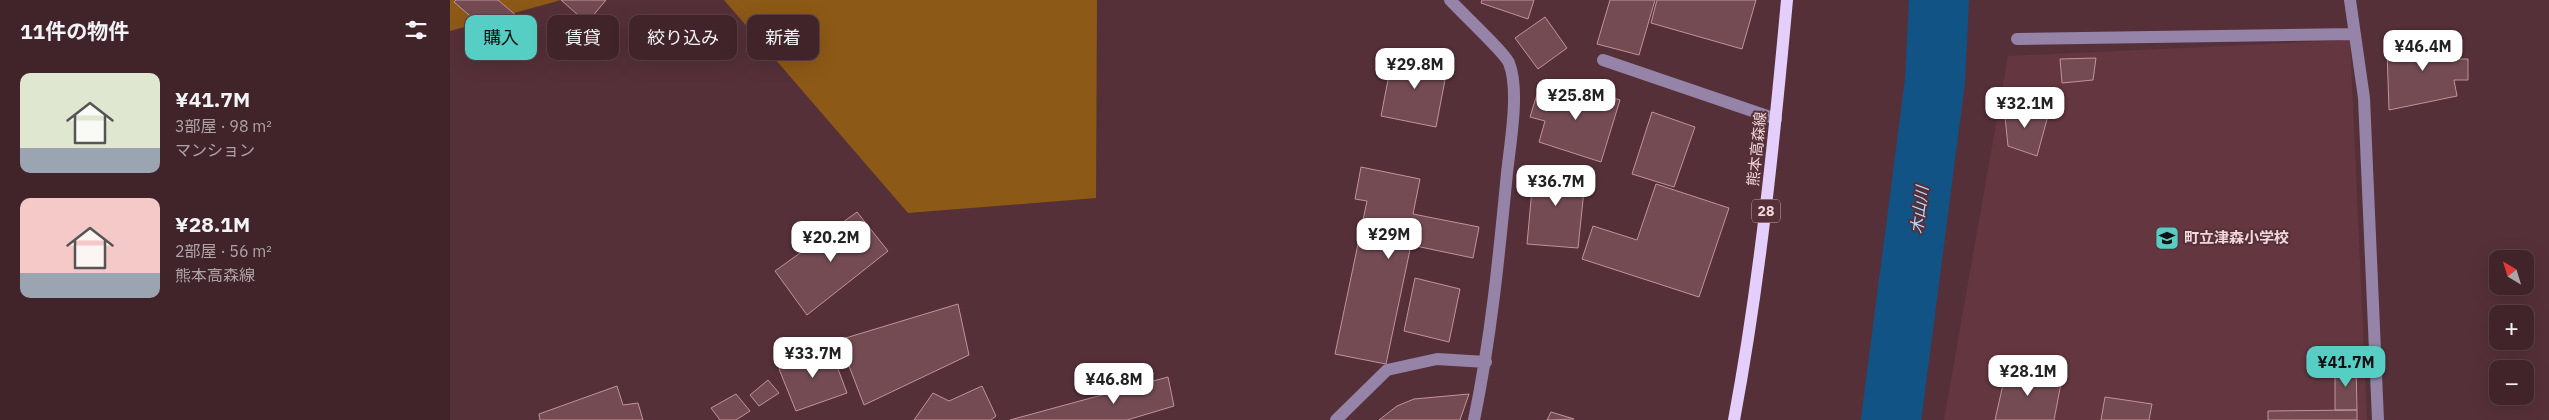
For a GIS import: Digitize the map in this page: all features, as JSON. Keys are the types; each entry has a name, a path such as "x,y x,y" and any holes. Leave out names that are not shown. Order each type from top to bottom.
{"main road":[{"name":"熊本高森線","path":"1734,420 1750,332 1776,119 1787,0"}],"street":[{"path":"1450,0 1509,63 1512,85 1513,124 1486,362 1474,420"},
{"path":"2350,0 2364,98 2378,420"},
{"path":"2017,39 2355,34"},
{"path":"1603,60 1776,119"},
{"path":"1336,420 1387,370 1437,359 1486,362"}],"shaded area":[{"path":"450,0 561,0 507,15 465,15 465,27 450,31"},
{"path":"724,0 1097,0 1096,198 908,213 776,60 819,60 819,15 747,15 747,27"},
{"name":"町立津森小学校","path":"2350,40 2367,420 1944,420 2008,56"}],"building":[{"path":"456,0 498,0 516,15 469,15 454,2"},
{"path":"561,0 606,0 594,15 578,15"},
{"path":"1482,0 1534,0 1528,19 1481,3"},
{"path":"1610,0 1655,0 1639,55 1597,44"},
{"path":"1657,0 1756,0 1742,49 1651,23"},
{"path":"1545,17 1567,48 1538,69 1515,38"},
{"path":"2447,31 2450,59 2468,59 2468,80 2454,80 2457,96 2389,110 2387,50"},
{"path":"1393,54 1448,64 1436,127 1381,116"},
{"path":"2096,58 2093,80 2062,83 2060,59"},
{"path":"1566,83 1620,100 1601,162 1539,142 1545,121 1530,117 1538,91 1562,98"},
{"path":"2004,107 2049,112 2037,156 2008,146"},
{"path":"1652,112 1695,127 1674,187 1632,174"},
{"path":"1361,167 1420,179 1413,214 1479,227 1473,258 1411,245 1386,364 1335,354 1367,201 1355,199"},
{"path":"1534,167 1586,171 1578,248 1527,244"},
{"path":"1656,184 1729,208 1699,297 1582,259 1593,226 1637,240"},
{"path":"857,212 888,251 807,315 775,271"},
{"path":"1415,278 1460,289 1449,342 1404,331"},
{"path":"958,304 969,355 864,405 839,340"},
{"path":"829,345 847,393 796,411 779,369"},
{"path":"2335,365 2356,365 2357,410 2335,410"},
{"path":"2006,371 2062,378 2054,420 1995,420"},
{"path":"1168,377 1174,406 1127,420 1010,420"},
{"path":"768,380 779,393 759,406 750,395"},
{"path":"617,386 623,405 638,403 643,420 540,420 539,414"},
{"path":"982,386 996,416 991,420 914,420 933,393 949,401"},
{"path":"736,394 750,411 736,420 720,420 711,408"},
{"path":"1469,394 1460,420 1379,420 1397,406 1414,399"},
{"path":"2105,397 2152,404 2149,420 2101,420"},
{"path":"2357,410 2357,420 2268,420 2268,411"},
{"path":"1551,412 1574,419 1547,420"}],"waterway":[{"name":"木山川","path":"1891,420 1935,81 1939,0"}],"place":[{"name":"町立津森小学校","path":"2167,238"}]}
